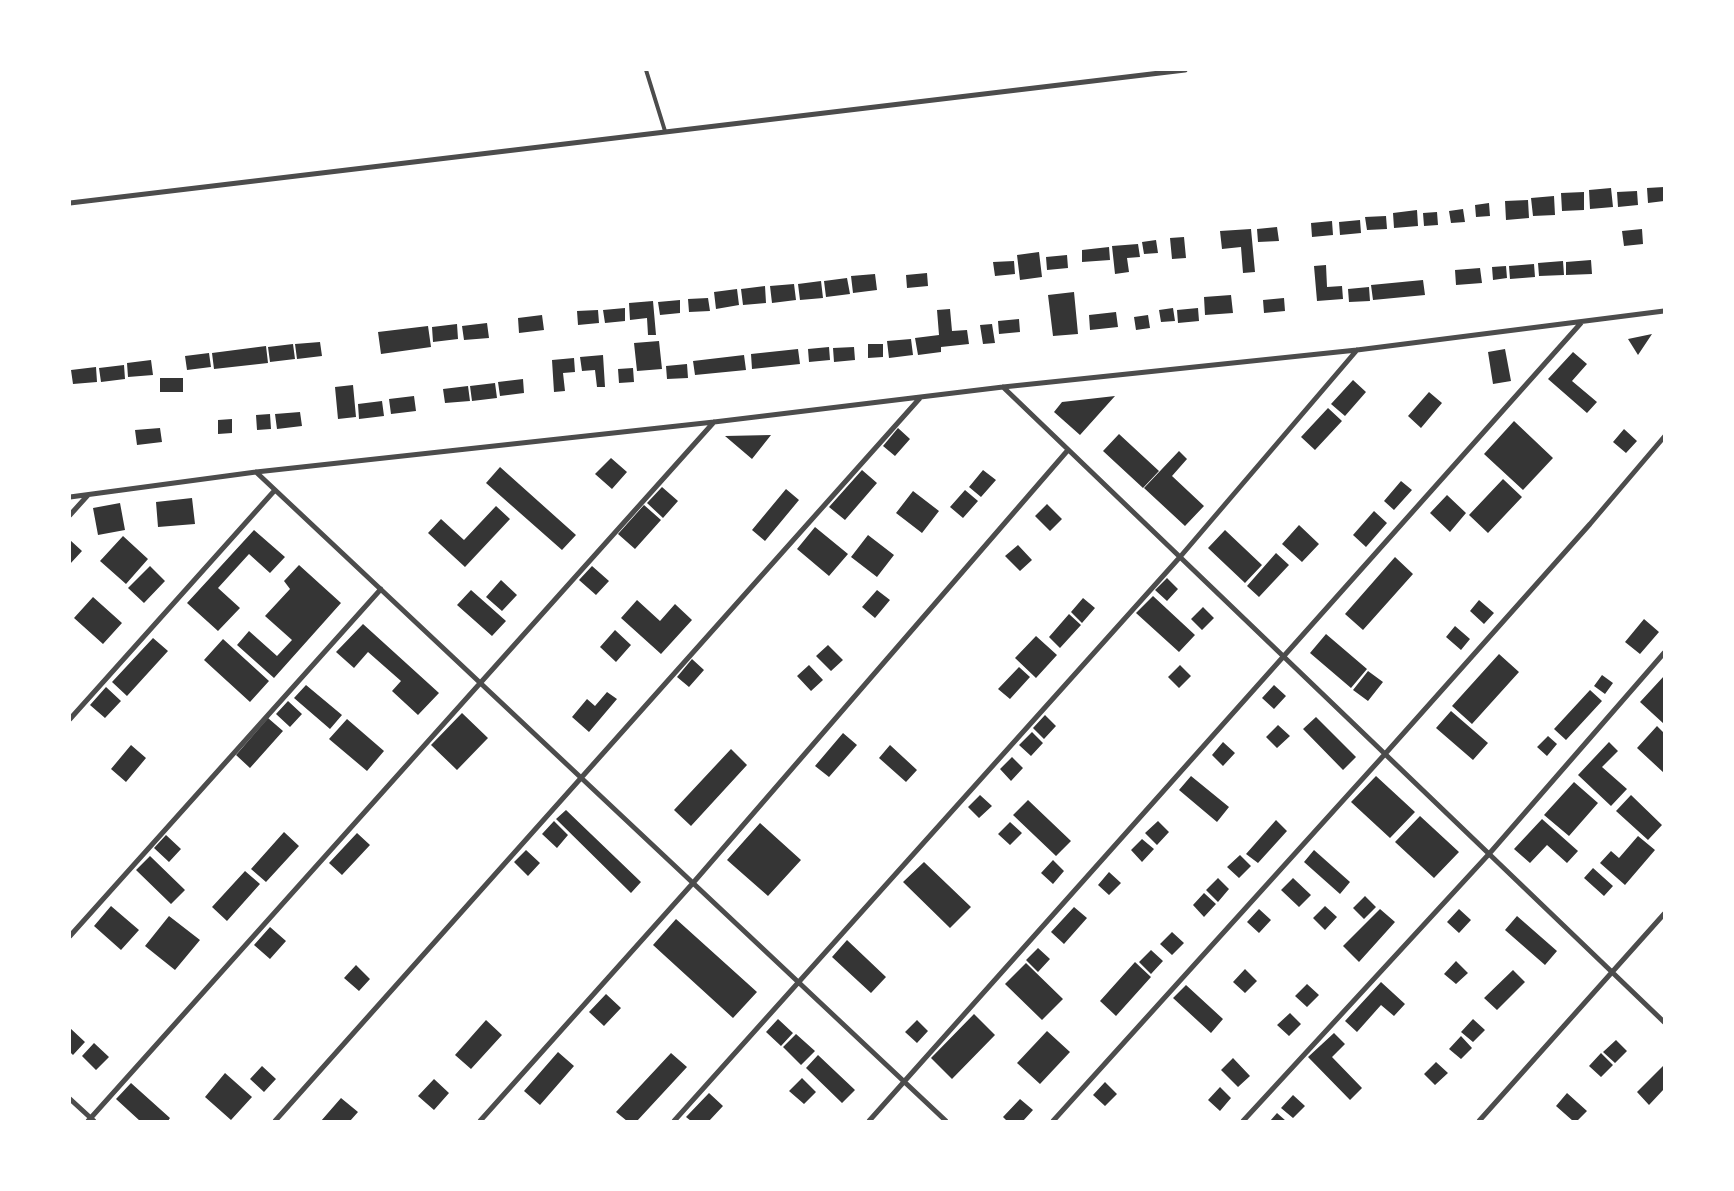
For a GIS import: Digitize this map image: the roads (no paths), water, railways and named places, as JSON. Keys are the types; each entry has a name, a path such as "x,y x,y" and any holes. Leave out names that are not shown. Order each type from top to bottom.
{"street":[{"path":"70,203 1185,70"},
{"path":"70,497 256,472 714,422 1003,387 1357,350 1664,311"},
{"path":"868,1121 1581,322"},
{"path":"674,1121 1180,557 1357,350"},
{"path":"1003,387 1664,1022"},
{"path":"275,1121 920,398"},
{"path":"70,1099 91,1120 714,422"},
{"path":"1053,1121 1385,754 1590,524 1664,437"},
{"path":"480,1121 694,883 1068,450"},
{"path":"256,472 946,1121"},
{"path":"70,719 275,490"},
{"path":"70,515 88,494"},
{"path":"70,936 381,589"},
{"path":"1243,1121 1488,854 1664,653"},
{"path":"1479,1121 1664,914"}],"lane":[{"path":"646,70 665,131"}]}
